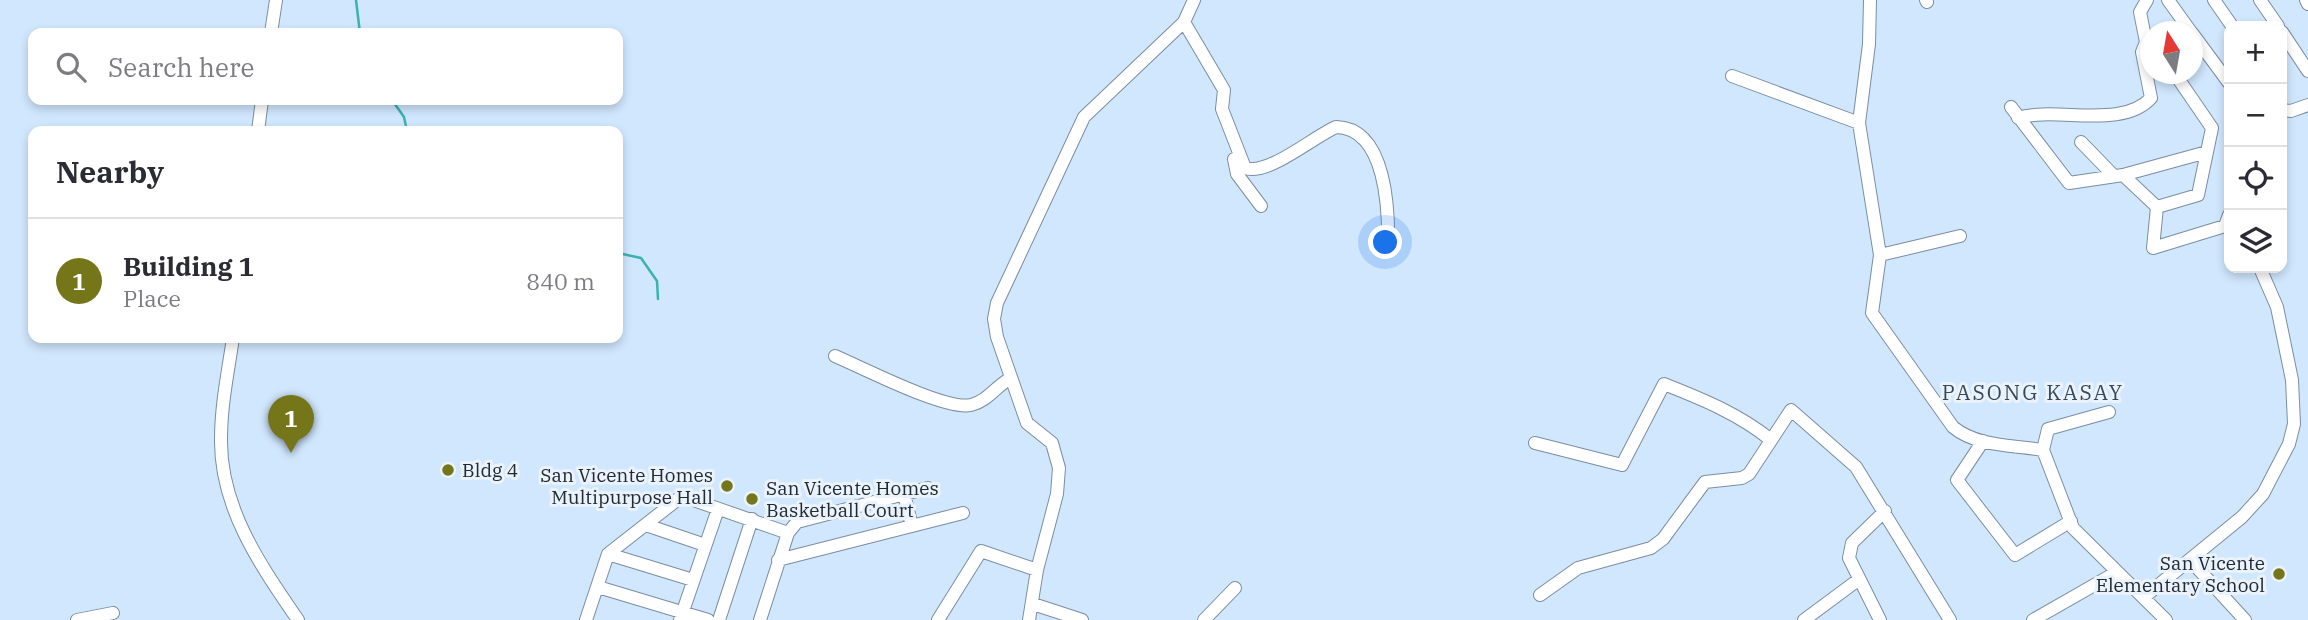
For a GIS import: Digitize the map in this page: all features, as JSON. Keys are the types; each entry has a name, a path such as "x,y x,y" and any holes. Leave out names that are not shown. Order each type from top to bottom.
{"street":[{"path":"272,28 276,0"},
{"path":"1029,620 1037,570 1057,494 1059,468 1052,443 1027,422 997,337 994,319 997,303 1084,117 1184,22 1194,0"},
{"path":"1870,0 1869,44 1859,123 1880,255 1872,305 1876,320 1953,427 1962,435 2043,450"},
{"path":"2142,21 2140,12 2147,0"},
{"path":"2168,0 2184,21"},
{"path":"2214,0 2229,21"},
{"path":"2260,0 2275,21"},
{"path":"1184,22 1224,90 1222,109 1241,165 1254,170 1336,127 1348,127 1362,135 1382,172 1389,217 1388,249"},
{"path":"2287,40 2308,71"},
{"path":"2203,47 2224,76"},
{"path":"1732,76 1859,123"},
{"path":"2148,84 2151,98 2142,108 2090,116 2014,112 2069,183 2084,183 2207,152"},
{"path":"2157,207 2198,195 2212,128 2182,84"},
{"path":"259,126 261,105"},
{"path":"2287,111 2308,105"},
{"path":"2081,142 2157,207"},
{"path":"1236,152 1234,160 1237,174 1261,206"},
{"path":"2157,207 2153,248 2224,226"},
{"path":"1880,255 1960,236"},
{"path":"2144,597 2242,517 2263,494 2289,444 2294,424 2292,380 2277,307 2262,273"},
{"path":"232,343 223,400 220,443 226,484 246,542 298,620"},
{"path":"835,356 905,387 961,405 980,401 1011,378"},
{"path":"1535,443 1622,465 1664,384 1739,418 1771,440"},
{"path":"1540,595 1578,568 1651,548 1663,539 1705,482 1742,478 1791,410 1856,467 1950,620"},
{"path":"2109,412 2048,429 2043,450 2073,528 2144,597 2162,619"},
{"path":"1983,441 1957,480 2015,555 2071,521"},
{"path":"760,620 788,533 797,522 928,488"},
{"path":"904,494 912,526"},
{"path":"586,620 608,554 682,496 788,533"},
{"path":"681,617 718,509"},
{"path":"1880,620 1849,558 1852,543 1885,511"},
{"path":"778,560 963,513"},
{"path":"719,620 752,519"},
{"path":"646,525 705,545"},
{"path":"938,620 981,551 1037,570"},
{"path":"608,554 693,580"},
{"path":"2190,561 2245,620"},
{"path":"2033,620 2117,572"},
{"path":"1804,620 1858,580"},
{"path":"598,587 681,617 708,620"},
{"path":"1204,620 1235,588"},
{"path":"1033,604 1082,620"},
{"path":"77,620 113,613"}],"waterway":[{"path":"356,0 359,28"},
{"path":"396,105 404,117 406,126"},
{"path":"623,254 641,258 657,281 658,299"}],"place":[{"name":"Building 1","path":"291,453"},
{"name":"Bldg 4","path":"448,470"},
{"name":"San Vicente Homes Multipurpose Hall","path":"727,486"},
{"name":"San Vicente Homes Basketball Court","path":"752,499"},
{"name":"San Vicente Elementary School","path":"2279,574"}],"district":[{"name":"PASONG KASAY","path":"2033,392"}]}
